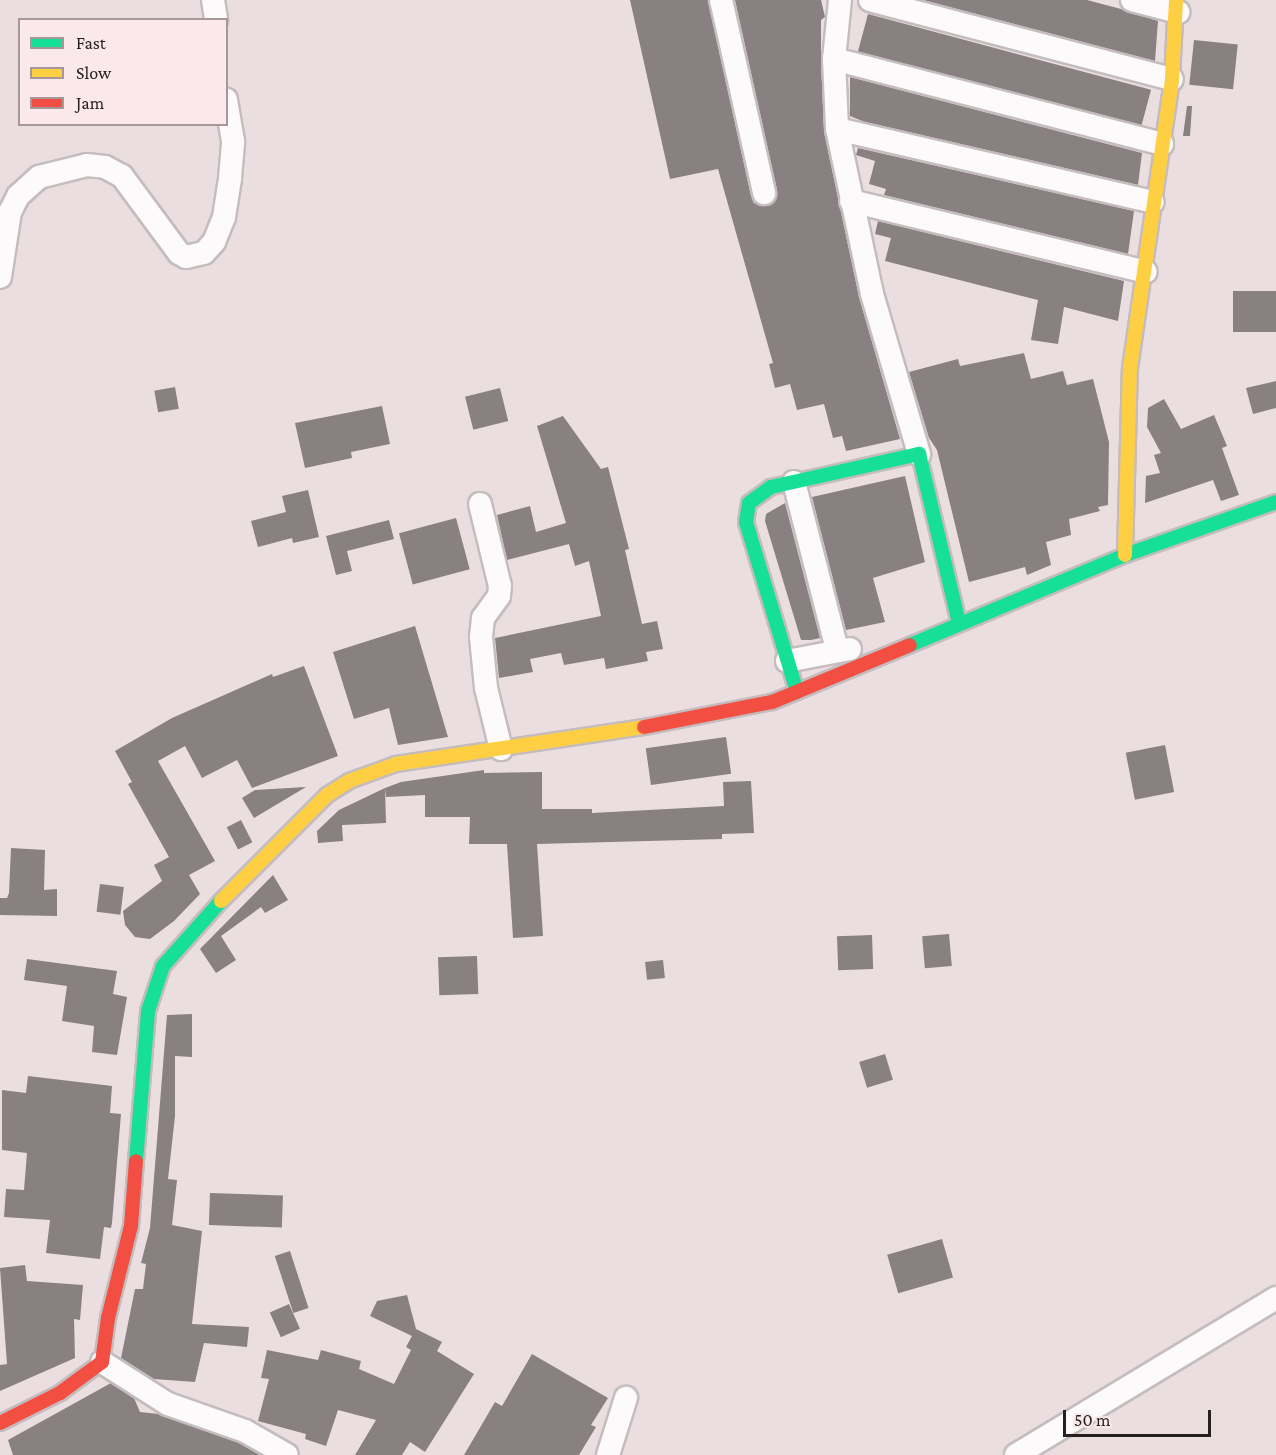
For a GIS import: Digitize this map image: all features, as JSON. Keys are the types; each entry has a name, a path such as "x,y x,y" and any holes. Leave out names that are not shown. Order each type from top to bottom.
{"street":[{"path":"213,0 216,18"},
{"path":"721,0 764,193"},
{"path":"840,0 834,59 837,129 872,294 919,454 959,623"},
{"path":"870,0 1172,79"},
{"path":"1125,555 1131,368 1172,79 1177,6 1132,0"},
{"path":"834,59 1162,144"},
{"path":"0,277 10,212 18,196 39,177 87,165 105,167 122,176 178,253 186,257 204,253 214,242 224,217 233,141 228,112"},
{"path":"837,129 1153,202"},
{"path":"851,201 1146,272"},
{"path":"797,692 746,522 746,511 759,495 794,482 919,454"},
{"path":"794,482 837,649"},
{"path":"0,1423 60,1393 102,1362 108,1318 131,1226 148,1011 163,966 189,932 299,820 349,781 396,764 713,716 797,692 1125,555 1276,502"},
{"path":"480,504 500,586 499,596 483,618 481,637 486,688 501,748"},
{"path":"787,661 837,649 854,650 874,659"},
{"path":"1016,1455 1276,1298"},
{"path":"102,1362 168,1404 245,1431 287,1455"},
{"path":"608,1455 626,1398"}],"building":[{"path":"630,0 708,0 751,196 754,203 766,206 774,202 777,190 735,0 821,0 825,17 821,20 824,132 859,297 900,439 846,451 842,436 833,438 824,404 797,410 790,384 775,388 769,364 773,363 718,169 670,179"},
{"path":"923,0 1087,0 1158,21 1155,61"},
{"path":"868,14 1151,90 1141,128 858,52"},
{"path":"1194,40 1238,45 1233,89 1189,85"},
{"path":"850,77 1142,153 1138,185 865,122 850,116"},
{"path":"1187,106 1192,106 1190,136 1183,136"},
{"path":"858,148 1134,211 1128,254 884,195 886,189 869,184 875,161 856,155"},
{"path":"878,221 1124,281 1118,321 1064,307 1058,344 1031,340 1038,300 885,261 891,238 875,234"},
{"path":"1233,291 1276,291 1276,332 1233,332"},
{"path":"1024,353 1031,379 1063,371 1067,385 1093,379 1109,442 1108,505 1098,507 1100,511 1069,519 1071,535 1046,542 1051,565 1027,575 1025,567 969,582 937,450 929,438 909,372 958,359 960,366"},
{"path":"1276,381 1276,408 1253,414 1246,388"},
{"path":"175,387 179,409 158,412 154,391"},
{"path":"500,388 508,421 473,430 465,397"},
{"path":"1164,399 1181,429 1214,415 1227,446 1222,448 1239,495 1221,501 1213,480 1145,503 1146,476 1160,473 1154,455 1161,453 1147,427 1148,408"},
{"path":"382,406 390,444 351,452 352,458 305,468 295,423"},
{"path":"563,416 601,469 608,467 629,549 625,550 642,624 657,621 663,649 646,652 648,661 606,669 604,658 564,665 561,653 530,659 533,672 499,678 495,638 601,616 589,561 575,566 569,544 507,560 497,515 530,506 536,532 566,523 537,426"},
{"path":"905,476 925,562 873,578 885,622 846,630 812,497"},
{"path":"308,490 319,537 293,543 292,538 258,547 251,521 286,512 282,496"},
{"path":"785,503 820,638 801,640 765,521 766,514"},
{"path":"456,518 470,569 413,584 399,533"},
{"path":"389,520 394,539 347,551 352,571 336,575 326,536"},
{"path":"415,626 448,737 398,745 389,708 354,719 333,652"},
{"path":"304,666 338,756 252,788 237,760 202,778 185,746 158,761 215,861 189,875 200,894 174,921 150,939 135,937 125,925 123,911 162,881 154,865 169,857 128,784 132,782 115,751 172,718 272,674 273,677"},
{"path":"726,737 731,774 651,785 646,748"},
{"path":"1165,745 1174,792 1135,800 1126,753"},
{"path":"484,770 484,773 542,772 542,809 592,809 592,813 724,806 723,782 751,781 754,833 722,834 722,839 537,844 543,936 513,938 507,844 469,844 470,817 425,817 425,795 386,797 385,788 401,782"},
{"path":"306,787 254,818 242,798 255,790"},
{"path":"385,788 386,823 342,825 343,841 318,843 317,831 339,810"},
{"path":"241,820 252,842 238,850 227,827"},
{"path":"11,848 45,850 44,890 57,889 57,916 0,915 0,898 7,898 9,893"},
{"path":"273,875 288,900 265,913 261,907 221,936 236,960 216,973 200,949"},
{"path":"100,884 124,887 120,915 97,912"},
{"path":"949,934 952,966 925,968 922,936"},
{"path":"872,935 873,969 838,970 837,936"},
{"path":"477,956 478,994 439,995 438,957"},
{"path":"27,959 117,971 113,994 127,997 117,1055 92,1052 94,1026 62,1021 67,986 24,980"},
{"path":"663,960 665,978 647,980 645,962"},
{"path":"192,1014 192,1057 175,1056 175,1116 168,1179 177,1180 172,1225 202,1231 192,1324 249,1327 247,1347 204,1343 195,1382 154,1379 121,1358 135,1289 143,1289 146,1264 141,1263 150,1228 167,1015"},
{"path":"885,1054 893,1080 867,1088 859,1062"},
{"path":"28,1076 112,1086 110,1113 121,1114 112,1223 111,1228 104,1227 100,1259 46,1253 50,1220 4,1217 6,1189 24,1190 27,1153 2,1150 2,1090 26,1093"},
{"path":"210,1193 283,1196 282,1228 209,1225"},
{"path":"942,1239 953,1277 898,1293 887,1255"},
{"path":"290,1251 309,1308 293,1313 275,1256"},
{"path":"25,1265 27,1281 83,1285 80,1320 74,1319 75,1358 0,1391 0,1365 7,1364 0,1268"},
{"path":"407,1295 416,1329 442,1342 437,1351 474,1374 425,1452 410,1442 402,1455 355,1455 376,1420 338,1410 326,1446 305,1439 306,1434 258,1421 269,1379 261,1378 267,1350 318,1360 321,1350 361,1361 359,1369 394,1384 411,1350 406,1347 412,1336 370,1316 377,1301"},
{"path":"289,1304 300,1329 281,1337 270,1313"},
{"path":"532,1354 608,1398 591,1425 596,1427 579,1455 464,1455 495,1402 502,1406"},
{"path":"111,1383 134,1398 140,1412 159,1414 239,1443 260,1455 13,1455 8,1440"}],"traffic: fast":[{"path":"797,692 746,522 749,503 771,487 919,454 959,623"},
{"path":"910,645 1125,555 1276,502"},
{"path":"136,1161 148,1011 163,966 221,901"}],"traffic: slow":[{"path":"1125,555 1130,368 1172,79 1176,0"},
{"path":"221,901 327,795 349,781 396,764 644,727"}],"traffic: jam":[{"path":"644,727 772,702 910,645"},
{"path":"0,1423 60,1393 102,1362 108,1318 131,1226 136,1161"}]}
